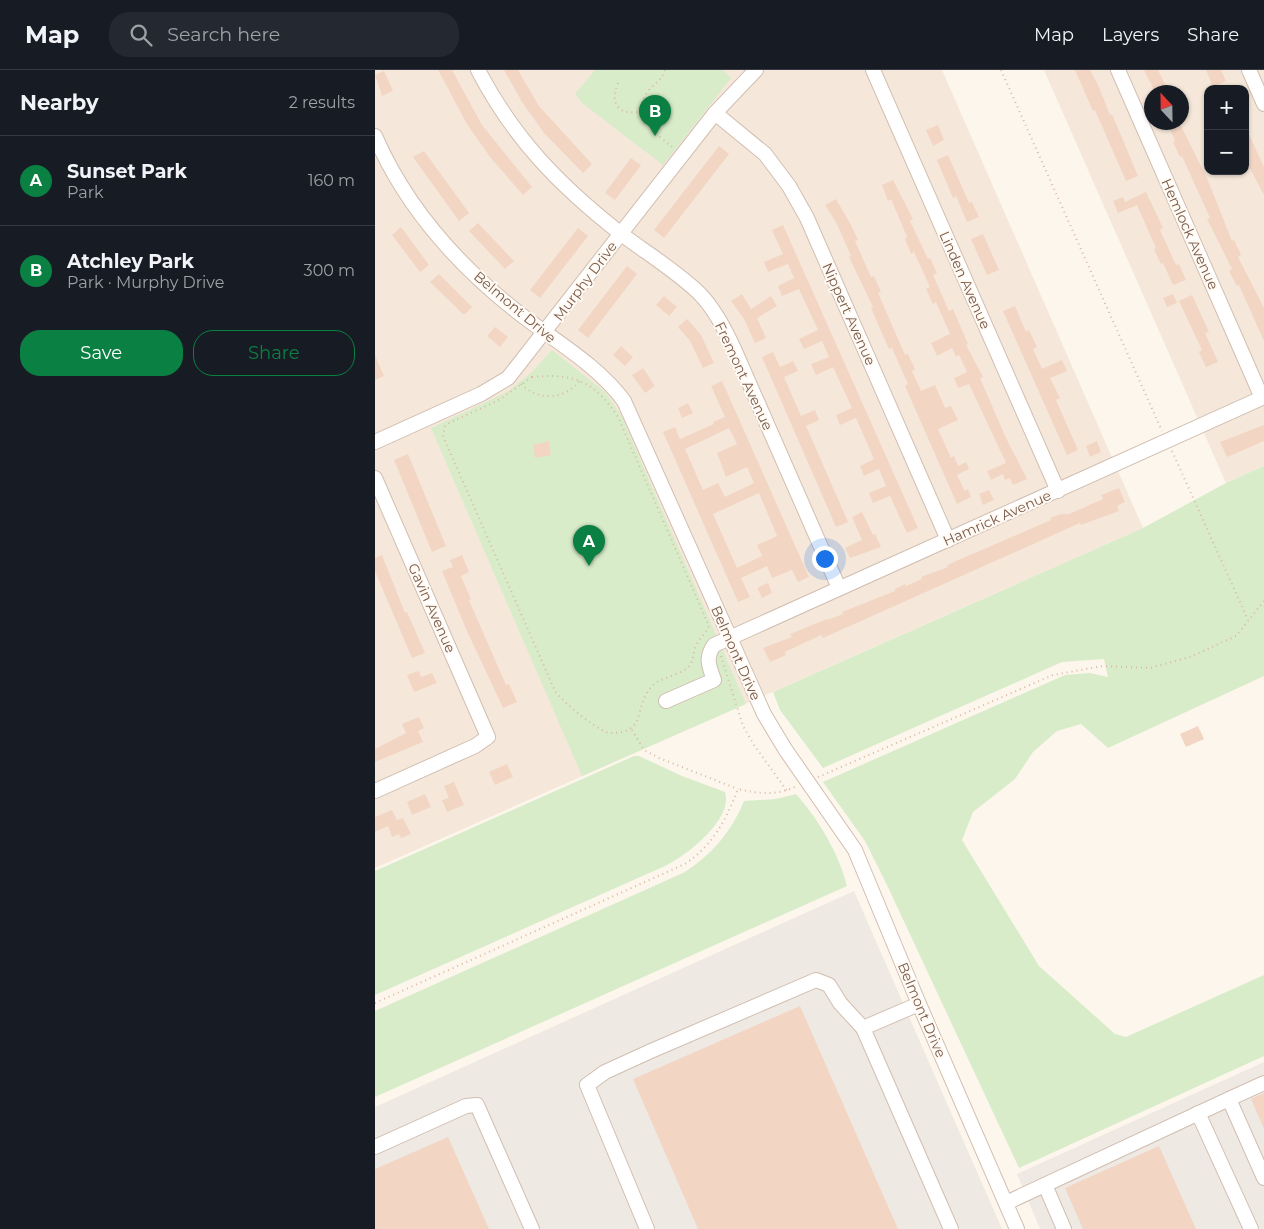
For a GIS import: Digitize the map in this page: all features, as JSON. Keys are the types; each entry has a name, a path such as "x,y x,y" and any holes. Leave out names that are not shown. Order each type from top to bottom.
{"street":[{"name":"Fremont Avenue","path":"478,70 501,111 526,146 556,178 621,234 699,293 727,334 839,588"},
{"name":"Linden Avenue","path":"873,70 1058,490"},
{"name":"Hemlock Avenue","path":"1117,70 1263,398"},
{"path":"1249,70 1264,104"},
{"name":"Murphy Drive","path":"375,442 481,394 508,378 546,333 746,73"},
{"name":"Nippert Avenue","path":"715,113 765,154 789,186 807,218 948,540"},
{"name":"Belmont Drive","path":"375,136 390,170 454,254 515,310 604,379 624,401 774,732 855,850 919,1004 1017,1229"},
{"name":"Hamrick Avenue","path":"716,645 1263,398"},
{"name":"Gavin Avenue","path":"375,478 488,738 475,746 375,791"},
{"path":"666,702 715,680 708,664 709,653 716,645"},
{"path":"647,1229 587,1084 605,1072 651,1050 816,980 829,985 841,1003 863,1028 951,1229"},
{"path":"863,1028 919,1004"},
{"path":"1006,1203 1264,1083"},
{"path":"1229,1099 1264,1178"},
{"path":"375,1147 467,1106 477,1105 532,1229"},
{"path":"1198,1114 1251,1229"},
{"path":"1045,1184 1064,1229"}],"path":[{"path":"665,70 659,81 642,101 646,124 672,147"},
{"path":"1001,70 1248,620"},
{"path":"618,83 614,95 619,109 628,114 643,111"},
{"path":"709,626 696,646 693,663 685,670 654,684 648,692 637,725 632,730 608,734 586,720 576,709 564,702 555,691 443,436 445,426 497,401 532,377 581,379 609,403 618,417 709,626 743,726 754,746 787,791"},
{"path":"521,384 539,395 552,397 566,392 581,379"},
{"path":"632,730 644,750 659,758 738,789"}],"shaded area":[{"path":"375,70 942,70 1143,528 375,868"},
{"path":"1044,70 1264,70 1264,466 1226,483"},
{"path":"854,891 1002,1229 375,1229 375,1107"},
{"path":"1264,1062 1264,1229 1040,1229 1017,1174"}],"green space":[{"path":"595,70 723,70 731,78 663,165 582,103 575,94"},
{"path":"552,350 605,392 621,415 746,704 582,776 431,428 507,392 531,373"},
{"path":"1264,466 1264,676 1108,748 1081,724 1057,731 1033,752 1015,779 973,812 962,840 1039,966 1115,1034 1126,1037 1264,975 1264,1056 1019,1168 865,841 823,782 1065,675 1090,673 1108,677 1104,659 1062,662 823,768 780,710 773,692 1143,528 1226,483"},
{"path":"634,756 639,756 682,776 725,792 726,803 716,825 696,845 665,866 375,995 375,871"},
{"path":"796,794 827,837 839,861 847,886 375,1097 375,1011 683,873 703,859 719,842 733,823 744,801 776,799"}],"building":[{"path":"438,70 452,70 482,125 532,187 523,195 490,157 467,124"},
{"path":"504,70 518,70 539,106 592,164 583,173 544,133 522,102"},
{"path":"1075,70 1090,70 1110,115 1112,114 1138,176 1126,181"},
{"path":"1144,70 1158,70 1166,85 1152,85"},
{"path":"1206,70 1221,70 1226,81 1212,85"},
{"path":"384,71 393,91 382,96 375,75"},
{"path":"938,125 944,140 933,146 926,130"},
{"path":"1170,130 1183,130 1207,178 1232,241 1234,240 1241,255 1238,257 1264,308 1264,341 1239,285 1237,286 1229,271 1232,269 1207,219 1210,218 1182,156 1180,157 1173,142 1175,141"},
{"path":"1249,135 1264,167 1264,195 1249,167"},
{"path":"719,146 729,154 664,238 654,230"},
{"path":"424,151 469,213 459,221 413,157"},
{"path":"948,155 969,203 972,202 979,217 967,222 956,196 953,198 937,160"},
{"path":"631,158 641,165 615,200 605,193"},
{"path":"893,180 913,219 910,221 928,259 930,258 937,273 933,275 949,311 953,309 968,344 966,345 983,377 980,378 1006,438 1027,479 1013,485 1010,478 1005,480 1003,474 991,480 987,471 1006,463 969,384 958,388 954,378 967,372 959,355 956,357 952,348 937,356 931,343 950,334 936,302 933,304 926,289 930,287 914,252 911,254 905,239 907,237 891,199 888,201 882,185"},
{"path":"1146,192 1163,228 1160,230 1176,265 1179,264 1186,280 1173,285 1154,249 1156,248 1137,205 1118,213 1113,201 1123,197 1125,202"},
{"path":"836,199 858,240 855,241 871,277 874,276 881,292 878,293 905,355 908,354 915,369 912,371 921,391 935,385 945,408 951,406 958,420 938,429 951,458 954,456 958,466 966,462 969,469 957,475 965,491 968,489 971,497 957,504 905,386 908,384 892,348 889,349 883,336 871,308 873,307 849,257 851,256 837,224 825,205"},
{"path":"478,223 514,261 505,269 469,231"},
{"path":"783,225 918,528 907,533 890,496 873,503 869,493 886,486 879,469 864,476 860,466 874,459 856,418 840,425 836,415 852,408 833,367 816,375 811,364 829,357 822,341 804,349 799,339 818,330 799,289 782,296 778,286 794,278 788,264 768,272 764,262 783,254 772,230"},
{"path":"401,227 429,265 420,272 392,235"},
{"path":"578,228 588,236 540,298 530,290"},
{"path":"983,234 999,270 987,275 971,239"},
{"path":"627,266 637,274 588,338 578,330"},
{"path":"439,274 472,307 464,315 430,282"},
{"path":"742,294 751,309 771,296 777,306 757,318 766,338 755,343 744,319 731,301"},
{"path":"1173,294 1177,303 1167,307 1163,298"},
{"path":"1192,295 1209,332 1205,333 1218,362 1206,367 1199,352 1202,350 1179,301"},
{"path":"664,296 677,307 669,316 656,305"},
{"path":"1015,306 1026,332 1029,330 1037,347 1033,349 1042,369 1062,360 1067,371 1050,378 1060,398 1056,400 1078,450 1067,455 1003,311"},
{"path":"687,319 701,335 714,363 703,368 690,341 678,327"},
{"path":"495,327 508,337 500,347 487,336"},
{"path":"621,346 633,357 625,366 613,355"},
{"path":"773,352 780,367 793,361 798,371 784,377 801,416 815,410 819,420 806,426 848,522 836,527 762,357"},
{"path":"375,355 384,376 375,380"},
{"path":"643,368 655,386 645,393 632,375"},
{"path":"722,381 809,577 798,582 792,570 772,578 767,566 741,578 750,597 738,602 663,432 675,427 680,439 725,417 711,386","holes":["729,428 737,444 717,453 726,477 747,467 754,483 725,497 718,483 703,490 685,449","759,493 777,536 757,545 762,556 737,568 713,514"]},
{"path":"688,403 693,413 682,418 678,408"},
{"path":"1264,425 1264,441 1227,457 1220,442"},
{"path":"549,441 551,455 535,458 533,445"},
{"path":"1097,441 1101,452 1090,457 1086,446"},
{"path":"408,454 446,546 432,552 394,460"},
{"path":"1119,488 1125,502 1117,506 1119,511 1081,525 1080,523 823,638 821,635 785,652 786,655 770,662 763,648 792,637 790,634 843,614 842,612 895,591 895,589 905,584 906,586 922,579 921,577 948,567 947,565 1051,520 1050,518 1061,514 1069,514 1103,499 1101,495"},
{"path":"989,490 994,500 983,505 979,494"},
{"path":"862,512 881,547 850,558 845,548 862,540 852,517"},
{"path":"382,555 405,613 407,612 425,653 412,658 375,571 375,558"},
{"path":"462,555 469,572 461,576 471,599 469,600 506,685 509,684 517,702 503,708 466,629 442,571 453,567 450,560"},
{"path":"768,583 772,593 762,598 757,588"},
{"path":"419,671 421,677 432,673 437,683 414,692 407,675"},
{"path":"419,717 424,728 418,731 423,742 375,762 375,749 406,733 402,724"},
{"path":"1198,726 1204,739 1186,747 1180,734"},
{"path":"507,764 513,777 495,785 489,772"},
{"path":"454,782 464,805 447,812 442,800 449,798 444,786"},
{"path":"425,794 431,807 412,815 407,802"},
{"path":"392,810 397,820 403,818 411,834 401,838 399,834 392,837 388,826 375,832 375,817"},
{"path":"800,1006 898,1229 698,1229 633,1079"},
{"path":"1264,1093 1264,1129 1251,1099"},
{"path":"448,1137 489,1229 375,1229 375,1169"},
{"path":"1159,1146 1196,1229 1083,1229 1065,1188"}],"place":[{"name":"Atchley Park","path":"655,136"},
{"name":"Sunset Park","path":"589,566"}]}
